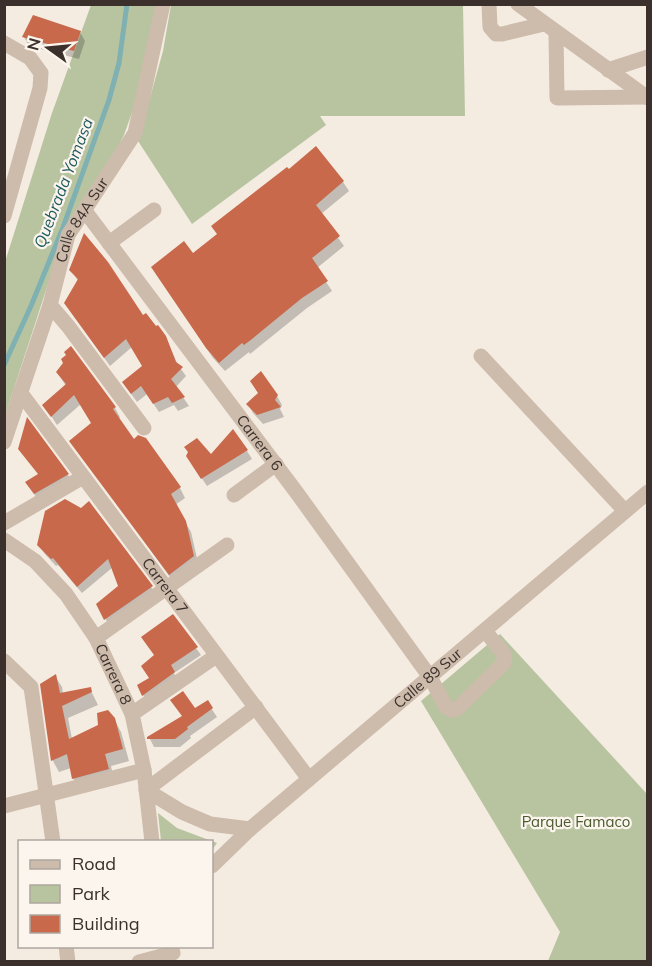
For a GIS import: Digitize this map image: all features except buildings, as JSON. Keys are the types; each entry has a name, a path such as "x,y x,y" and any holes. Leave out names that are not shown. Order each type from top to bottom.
{"street":[{"name":"Calle 84A Sur","path":"4,442 50,305 68,235 86,211 135,133 163,4"},
{"path":"489,4 490,27 496,34 550,28"},
{"path":"518,4 646,97"},
{"path":"550,28 556,98 646,97"},
{"path":"4,43 30,58 40,73 40,88 4,216"},
{"path":"608,70 648,57"},
{"path":"109,243 154,210"},
{"name":"Carrera 6","path":"86,211 276,464 430,677 446,707 451,710 457,709 504,663 504,654 485,630"},
{"path":"50,305 144,428"},
{"path":"481,356 626,511"},
{"name":"Carrera 7","path":"20,392 309,779"},
{"path":"234,495 276,464"},
{"path":"4,523 83,477"},
{"name":"Calle 89 Sur","path":"213,865 250,829 648,492"},
{"name":"Carrera 8","path":"4,540 35,561 66,594 96,638 132,714 144,770 152,840"},
{"path":"96,638 227,545"},
{"path":"132,714 216,656"},
{"path":"4,662 31,687 53,840"},
{"path":"250,829 210,824 182,812 146,790 256,707"},
{"path":"4,806 144,770"},
{"path":"139,962 174,952"}],"green space":[{"path":"91,5 157,5 140,90 124,135 49,281 5,416 5,262 52,113"},
{"path":"171,5 463,5 465,116 320,116 326,125 192,224 138,141 163,51"},
{"name":"Parque Famaco","path":"500,634 647,794 647,961 548,961 560,932 421,701"},
{"path":"158,813 177,828 209,840 161,840"}],"waterway":[{"name":"Quebrada Yomasa","path":"4,365 62,230 109,100 119,63 127,4"}]}
